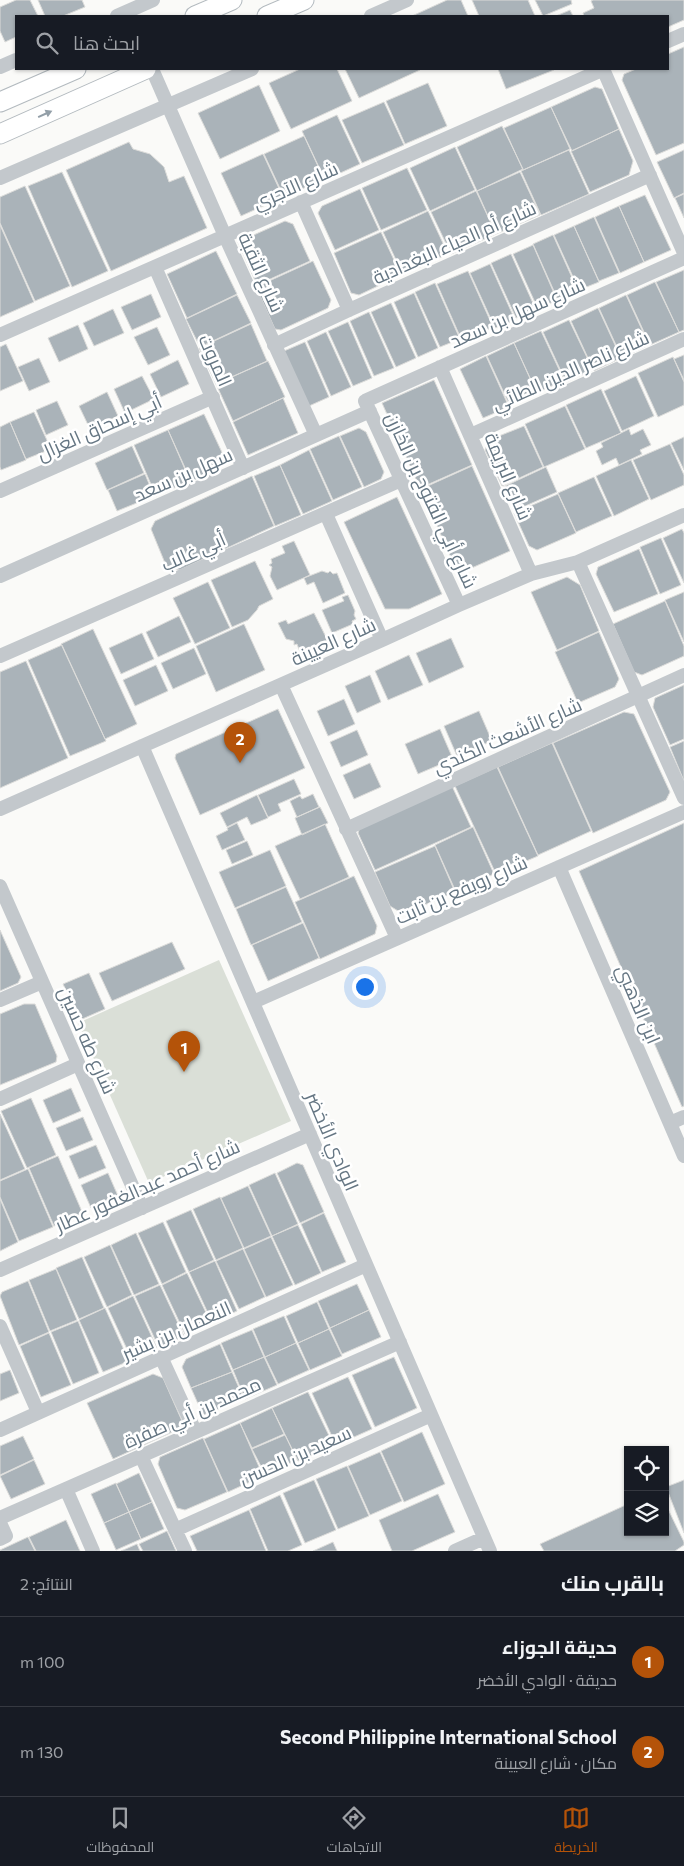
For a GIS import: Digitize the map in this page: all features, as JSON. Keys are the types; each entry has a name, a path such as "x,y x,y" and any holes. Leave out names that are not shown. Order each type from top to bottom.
{"main road":[{"path":"197,15 232,0"},
{"path":"269,15 304,0"},
{"path":"0,102 74,70"},
{"path":"0,134 144,70"}],"street":[{"path":"373,15 407,0"},
{"path":"119,15 148,5"},
{"path":"669,41 684,34"},
{"path":"0,67 15,60"},
{"name":"شارع الثقبة","path":"152,70 225,236 316,435"},
{"path":"0,178 250,70"},
{"name":"شارع الآجري","path":"0,335 602,70"},
{"path":"604,70 684,253"},
{"name":"شارع أم الحياء البغدادية","path":"274,345 348,310 650,176"},
{"path":"300,202 348,310"},
{"name":"شارع سهل بن سعد","path":"368,406 440,367 684,258"},
{"name":"المروت","path":"155,266 243,468"},
{"name":"شارع ناصر الدين الطائي","path":"471,435 684,339"},
{"name":"شارع البريمة","path":"440,367 531,574"},
{"name":"أبي إسحاق الغزال","path":"0,491 213,397"},
{"name":"سهل بن سعد","path":"0,576 316,435 368,406"},
{"name":"شارع أبي الفتوح بن الخازن","path":"368,406 459,605"},
{"name":"أبي غالب","path":"0,656 401,480"},
{"path":"326,514 382,640"},
{"name":"شارع العيينة","path":"0,810 459,605 531,574 578,562 684,515"},
{"path":"578,562 684,798"},
{"name":"شارع الأشعث الكندي","path":"346,829 684,675"},
{"path":"281,685 397,938"},
{"name":"الوادي الأخضر","path":"142,746 487,1544"},
{"name":"شارع رويفع بن ثابت","path":"253,1002 684,812"},
{"name":"ابن الذهبي","path":"559,867 684,1156"},
{"name":"شارع طه حسين","path":"0,886 5,911 42,982 142,1208"},
{"path":"0,1000 42,982"},
{"path":"0,1099 78,1064"},
{"path":"670,1123 684,1117"},
{"name":"شارع أحمد عبدالغفور عطار","path":"0,1270 310,1134"},
{"name":"النعمان بن بشير","path":"0,1430 366,1265"},
{"path":"0,1326 38,1412"},
{"name":"محمد بن أبي صفرة","path":"0,1518 400,1342"},
{"path":"161,1357 195,1432"},
{"name":"سعيد بن الحسن","path":"175,1530 431,1415"},
{"path":"141,1456 185,1551"},
{"path":"66,1489 93,1551"},
{"path":"455,1551 487,1544"}],"shaded area":[{"path":"219,960 291,1121 149,1183 78,1023"}],"building":[{"path":"16,0 30,0 38,15 15,15 15,37 5,42 0,31 0,7"},
{"path":"38,0 82,0 85,7 65,15 45,15"},
{"path":"447,0 461,0 468,15 414,15"},
{"path":"472,0 528,0 535,15 479,15"},
{"path":"535,0 571,0 572,4 542,15"},
{"path":"684,0 684,20 669,27 669,15 584,15 583,13 594,8 591,1"},
{"path":"570,10 572,15 558,15"},
{"path":"684,47 684,143 656,155 622,80 624,74 634,70 669,70 669,54"},
{"path":"298,70 337,70 352,101 291,129 269,83"},
{"path":"345,70 420,70 359,98"},
{"path":"498,70 554,70 506,89"},
{"path":"428,83 447,126 405,144 386,101"},
{"path":"259,85 280,131 220,159 198,113"},
{"path":"595,87 602,89 619,129 572,151 551,107"},
{"path":"384,102 404,145 362,163 342,120"},
{"path":"551,107 570,149 523,170 504,128"},
{"path":"337,115 360,164 325,180 302,131"},
{"path":"502,126 523,169 477,191 457,147"},
{"path":"619,129 633,161 629,175 590,192 571,151"},
{"path":"304,136 324,179 284,197 264,154"},
{"path":"129,142 133,149 150,154 164,167 169,182 184,176 207,228 111,271 66,170"},
{"path":"455,147 475,190 430,211 410,168"},
{"path":"569,150 589,194 541,215 521,171"},
{"path":"684,150 684,193 674,198 657,162"},
{"path":"263,154 283,197 241,216 221,173"},
{"path":"407,168 427,210 381,230 362,188"},
{"path":"62,172 108,271 72,287 28,186"},
{"path":"520,172 540,215 496,234 477,191"},
{"path":"25,186 70,286 35,301 0,223 0,197"},
{"path":"360,189 379,230 335,250 318,213 322,206"},
{"path":"476,191 496,234 451,254 431,212"},
{"path":"684,194 684,218 675,198"},
{"path":"645,195 671,250 644,262 619,206"},
{"path":"619,206 644,262 620,273 595,217"},
{"path":"428,211 448,254 403,275 383,232"},
{"path":"594,217 619,273 599,281 574,226"},
{"path":"285,221 293,224 310,261 257,285 238,242"},
{"path":"0,225 34,302 0,317"},
{"path":"574,226 599,282 579,290 554,235"},
{"path":"381,232 401,275 359,295 351,293 334,253"},
{"path":"553,235 578,291 558,300 533,244"},
{"path":"533,245 557,300 538,309 513,254"},
{"path":"216,251 237,294 187,318 167,274"},
{"path":"511,254 536,310 516,318 491,263"},
{"path":"313,261 331,300 328,308 281,330 275,329 256,287"},
{"path":"490,264 515,320 495,328 470,273"},
{"path":"684,270 684,330 679,332 656,282"},
{"path":"468,271 493,327 462,341 437,284"},
{"path":"655,282 679,332 650,345 627,295"},
{"path":"435,283 460,339 440,347 415,292"},
{"path":"414,293 438,348 418,357 394,302"},
{"path":"151,294 161,317 132,330 121,307"},
{"path":"237,295 251,323 200,347 186,319"},
{"path":"626,295 649,345 622,358 599,308"},
{"path":"391,303 416,358 396,367 371,312"},
{"path":"598,308 621,358 594,371 571,321"},
{"path":"113,309 124,333 94,346 83,323"},
{"path":"369,312 394,368 374,376 350,321"},
{"path":"569,320 593,370 566,382 543,332"},
{"path":"348,322 372,378 353,386 328,331"},
{"path":"251,324 267,361 216,384 199,348"},
{"path":"78,325 88,349 59,362 48,338"},
{"path":"157,327 170,355 148,365 134,337"},
{"path":"541,331 564,380 537,393 514,343"},
{"path":"326,332 351,387 331,396 307,341"},
{"path":"305,342 329,397 309,406 284,351"},
{"path":"514,343 537,394 510,406 487,356"},
{"path":"6,344 23,381 0,391 0,347"},
{"path":"684,355 684,380 674,359"},
{"path":"486,356 509,407 483,418 460,369"},
{"path":"673,357 684,382 684,405 658,417 638,373"},
{"path":"39,358 50,382 29,391 18,367"},
{"path":"178,360 189,384 161,397 150,374"},
{"path":"268,361 285,397 233,421 216,384"},
{"path":"142,376 154,399 125,413 114,389"},
{"path":"636,376 654,416 622,431 604,391"},
{"path":"434,380 472,465 420,488 382,403"},
{"path":"601,389 621,433 586,448 566,405"},
{"path":"107,392 118,416 90,429 79,406"},
{"path":"283,398 298,433 248,455 233,422"},
{"path":"57,401 68,425 46,435 36,410"},
{"path":"565,406 585,449 544,467 525,424"},
{"path":"34,412 51,449 26,459 10,422"},
{"path":"204,414 226,461 218,471 191,481 168,430"},
{"path":"10,422 26,460 1,470 0,427"},
{"path":"524,426 543,467 502,486 485,450 489,440"},
{"path":"359,428 366,432 384,472 381,479 364,487 340,436"},
{"path":"629,429 631,435 643,429 651,445 640,450 642,454 619,465 616,458 602,465 596,451 603,447 601,443"},
{"path":"168,430 190,481 156,496 134,445"},
{"path":"339,436 362,487 333,500 310,449"},
{"path":"684,437 684,470 671,443"},
{"path":"670,444 684,475 684,485 651,500 633,460"},
{"path":"132,446 144,473 107,490 95,463"},
{"path":"309,450 332,501 303,514 280,465"},
{"path":"631,460 649,499 614,516 596,476"},
{"path":"280,465 301,515 275,526 254,476"},
{"path":"472,466 510,551 458,574 421,489"},
{"path":"546,467 557,492 514,511 503,487"},
{"path":"145,474 154,496 117,511 108,490"},
{"path":"252,476 274,526 180,570 167,568 151,529 155,521"},
{"path":"594,477 612,516 576,532 558,493"},
{"path":"558,494 576,533 537,550 529,546 514,513"},
{"path":"397,497 442,594 409,609 385,609 344,522"},
{"path":"682,529 684,533 684,583 663,538"},
{"path":"661,538 681,585 660,594 640,547"},
{"path":"294,541 310,575 277,590 270,576 272,567 269,565 272,563 271,559 285,553 282,546"},
{"path":"639,549 658,594 614,612 596,574 598,567"},
{"path":"255,561 273,599 259,606 248,620 232,627 211,580"},
{"path":"322,571 328,573 330,571 333,574 337,573 345,593 323,603 314,582 307,585 304,578"},
{"path":"567,577 580,585 599,631 557,650 531,592"},
{"path":"208,582 230,628 195,644 173,598"},
{"path":"684,592 684,642 665,600"},
{"path":"348,595 355,611 356,619 352,621 353,624 332,633 322,610 344,601 342,597"},
{"path":"665,601 684,646 684,656 642,675 634,672 613,624"},
{"path":"314,613 328,641 300,652 297,644 294,645 294,641 286,639 278,623 286,620 288,624"},
{"path":"179,616 191,642 158,657 146,632"},
{"path":"244,624 265,670 216,692 196,646"},
{"path":"93,629 137,724 105,739 61,644"},
{"path":"599,632 619,679 615,687 578,703 555,652"},
{"path":"142,633 154,659 121,674 109,648"},
{"path":"451,638 464,667 429,683 416,653"},
{"path":"62,645 106,741 70,756 28,660"},
{"path":"194,648 206,674 173,689 161,663"},
{"path":"409,655 423,685 388,700 375,671"},
{"path":"26,661 68,758 0,788 0,672"},
{"path":"156,665 168,691 135,706 123,680"},
{"path":"370,675 381,702 357,713 345,686"},
{"path":"684,685 684,739 670,745 653,707 655,698"},
{"path":"344,699 355,724 328,736 317,711"},
{"path":"278,709 305,768 200,815 175,758 176,754"},
{"path":"479,711 492,741 457,756 444,726"},
{"path":"624,712 634,714 670,792 666,800 593,833 553,743"},
{"path":"440,729 453,759 418,774 405,744"},
{"path":"357,730 368,755 341,767 330,742"},
{"path":"684,741 684,781 670,747"},
{"path":"552,743 591,831 538,855 498,767"},
{"path":"370,763 381,787 354,799 343,775"},
{"path":"497,767 538,856 496,874 455,786"},
{"path":"294,779 301,794 278,804 281,811 268,817 258,795"},
{"path":"452,786 471,827 375,870 358,833 360,827"},
{"path":"313,794 319,807 297,817 290,801 300,796 302,799"},
{"path":"257,795 268,818 251,825 247,817 227,827 220,813"},
{"path":"320,807 328,823 302,835 295,818"},
{"path":"237,823 245,840 222,850 216,836"},
{"path":"684,823 684,1106 682,1107 579,871"},
{"path":"325,824 349,877 300,899 275,846"},
{"path":"473,827 494,874 456,892 435,845"},
{"path":"247,841 253,855 232,864 226,850"},
{"path":"435,846 455,892 403,914 390,906 375,872"},
{"path":"270,850 286,886 235,908 219,872"},
{"path":"354,876 377,926 375,934 320,959 295,902"},
{"path":"286,887 302,922 251,945 236,909"},
{"path":"303,923 319,958 268,981 252,945"},
{"path":"0,930 21,977 18,983 0,991"},
{"path":"172,942 185,969 112,1001 99,973"},
{"path":"89,973 105,1009 80,1020 63,984"},
{"path":"24,1004 35,1004 57,1056 56,1062 0,1085 0,1014"},
{"path":"71,1088 81,1111 53,1123 43,1100"},
{"path":"31,1098 56,1155 27,1168 1,1111"},
{"path":"0,1114 25,1169 0,1180"},
{"path":"83,1117 93,1140 66,1151 56,1128"},
{"path":"96,1145 106,1168 79,1179 69,1156"},
{"path":"58,1156 83,1214 54,1226 29,1168"},
{"path":"297,1163 303,1165 324,1212 300,1223 277,1173"},
{"path":"28,1169 53,1227 19,1241 0,1197 0,1181"},
{"path":"108,1173 118,1196 91,1208 81,1185"},
{"path":"275,1173 298,1224 272,1236 249,1185"},
{"path":"248,1186 271,1236 244,1248 221,1198"},
{"path":"220,1197 243,1248 216,1260 193,1209"},
{"path":"0,1199 18,1242 0,1251"},
{"path":"191,1210 214,1260 189,1272 166,1221"},
{"path":"324,1213 346,1262 322,1272 301,1224"},
{"path":"163,1222 186,1272 162,1284 138,1233"},
{"path":"298,1225 321,1273 295,1285 272,1236"},
{"path":"136,1233 159,1284 134,1295 111,1245"},
{"path":"271,1237 293,1285 266,1297 244,1249"},
{"path":"110,1245 132,1295 107,1307 84,1257"},
{"path":"243,1249 265,1297 239,1309 216,1261"},
{"path":"82,1257 104,1308 79,1319 56,1268"},
{"path":"215,1261 237,1311 212,1322 189,1272"},
{"path":"56,1269 77,1320 50,1331 29,1280"},
{"path":"187,1273 211,1323 185,1334 162,1285"},
{"path":"28,1281 49,1332 19,1345 0,1296 2,1292"},
{"path":"357,1284 369,1310 330,1328 318,1301"},
{"path":"160,1285 184,1336 159,1348 135,1296"},
{"path":"133,1296 157,1348 132,1360 108,1308"},
{"path":"317,1302 329,1329 298,1343 286,1316"},
{"path":"105,1308 129,1361 103,1372 79,1320"},
{"path":"369,1310 381,1337 342,1354 330,1328"},
{"path":"284,1316 296,1343 265,1357 253,1329"},
{"path":"78,1321 99,1373 73,1384 51,1332"},
{"path":"329,1329 342,1356 310,1370 298,1343"},
{"path":"252,1330 264,1357 233,1370 221,1343"},
{"path":"49,1333 71,1385 41,1397 20,1346"},
{"path":"296,1343 309,1370 278,1384 265,1357"},
{"path":"220,1344 232,1372 191,1388 182,1367 186,1359"},
{"path":"264,1357 277,1385 245,1399 233,1370"},
{"path":"394,1357 417,1408 375,1427 352,1375"},
{"path":"10,1370 19,1393 0,1401 0,1374"},
{"path":"232,1372 244,1399 203,1415 191,1388"},
{"path":"153,1374 163,1378 182,1421 179,1429 113,1459 87,1403"},
{"path":"348,1377 372,1429 336,1445 312,1393"},
{"path":"308,1392 334,1446 298,1461 272,1408"},
{"path":"272,1408 284,1434 252,1448 240,1423"},
{"path":"240,1423 263,1476 228,1492 204,1439"},
{"path":"422,1432 445,1484 404,1502 381,1451"},
{"path":"285,1435 297,1460 265,1474 252,1449"},
{"path":"23,1436 34,1459 0,1475 0,1446"},
{"path":"203,1438 227,1492 185,1510 177,1508 158,1464 160,1457"},
{"path":"380,1452 402,1501 370,1515 348,1466"},
{"path":"34,1460 45,1484 11,1499 0,1476"},
{"path":"347,1466 369,1516 338,1529 316,1479"},
{"path":"139,1473 152,1502 129,1512 116,1484"},
{"path":"314,1480 336,1530 305,1543 283,1493"},
{"path":"684,1480 684,1533 669,1495 669,1486"},
{"path":"116,1483 129,1512 104,1523 91,1494"},
{"path":"438,1494 455,1532 412,1551 392,1551 379,1520"},
{"path":"280,1495 302,1545 288,1551 268,1551 250,1509"},
{"path":"152,1502 164,1529 141,1539 129,1512"},
{"path":"624,1506 624,1536 669,1536 669,1511 684,1542 684,1545 675,1551 544,1551 540,1544"},
{"path":"249,1510 266,1551 197,1551 190,1536"},
{"path":"129,1512 141,1539 116,1550 104,1523"},
{"path":"66,1520 80,1551 36,1551 29,1537"},
{"path":"167,1531 176,1551 143,1551 139,1544"},
{"path":"28,1537 35,1551 0,1551 0,1550"},
{"path":"333,1542 337,1551 313,1551"},
{"path":"137,1544 140,1551 121,1551"}],"place":[{"name":"Second Philippine International School","path":"240,763"},
{"name":"حديقة الجوزاء","path":"184,1072"}]}
